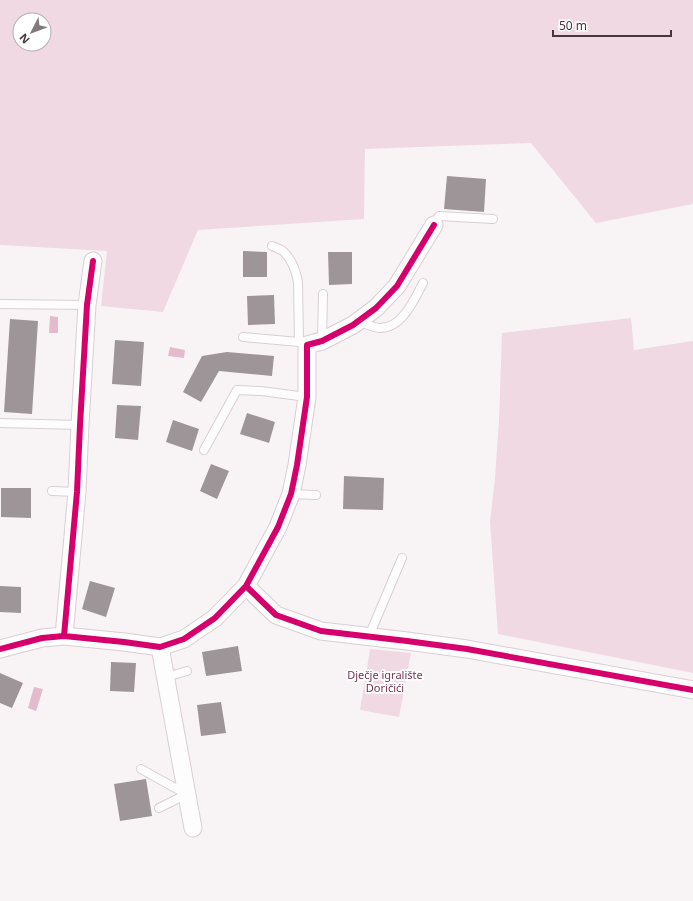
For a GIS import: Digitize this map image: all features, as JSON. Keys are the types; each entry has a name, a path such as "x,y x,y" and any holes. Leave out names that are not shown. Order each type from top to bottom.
{"street":[{"path":"0,649 42,638 64,636 160,647 184,639 214,618 246,586 278,526 291,494 297,465 307,397 309,342 353,325 376,308 397,286 434,225"},
{"path":"64,636 77,492 87,306 93,261"},
{"path":"246,586 276,615 321,631 467,649 693,690"},
{"path":"160,647 193,828"}],"lane":[{"path":"434,225 439,216 493,219"},
{"path":"272,246 283,251 292,262 296,272 309,342"},
{"path":"358,321 380,328 391,325 402,318 412,305 423,283"},
{"path":"309,342 323,294"},
{"path":"0,304 87,306"},
{"path":"243,337 309,342"},
{"path":"204,450 237,390 261,391 307,397"},
{"path":"0,423 80,425"},
{"path":"52,491 77,492"},
{"path":"291,494 316,495"},
{"path":"369,636 402,558"},
{"path":"166,677 187,671"},
{"path":"141,769 187,794"},
{"path":"159,808 187,794"}],"green space":[{"path":"0,0 693,0 693,204 596,223 531,143 365,149 364,219 198,230 163,312 101,306 107,251 0,245"},
{"path":"631,318 634,350 693,341 693,673 498,634 490,522 499,420 502,333"},
{"name":"Dječje igralište Doričići","path":"370,649 411,653 399,717 360,710"}],"shaded area":[{"path":"50,316 58,317 58,333 49,333"},
{"path":"170,347 185,350 184,358 168,356"},
{"path":"34,687 43,689 36,711 28,708"}],"building":[{"path":"447,176 486,179 484,212 444,209"},
{"path":"243,251 267,252 267,277 243,277"},
{"path":"328,252 352,252 352,284 329,285"},
{"path":"274,295 275,324 248,325 247,296"},
{"path":"10,319 38,321 32,414 4,412"},
{"path":"115,340 144,342 141,386 112,384"},
{"path":"227,352 274,356 272,376 219,371 201,402 183,392 202,356"},
{"path":"117,405 141,406 138,440 115,438"},
{"path":"247,413 275,422 269,443 240,434"},
{"path":"173,420 199,429 192,451 166,442"},
{"path":"211,464 229,471 217,499 200,491"},
{"path":"344,476 384,478 383,510 343,509"},
{"path":"1,488 31,488 31,518 1,517"},
{"path":"90,581 115,588 106,617 82,609"},
{"path":"0,586 21,587 21,613 0,612"},
{"path":"238,646 242,671 206,676 202,652"},
{"path":"111,662 136,663 134,692 110,691"},
{"path":"0,673 23,683 12,708 0,703"},
{"path":"221,702 226,733 201,736 197,705"},
{"path":"146,779 152,816 120,821 114,784"}],"cycle path":[{"path":"0,649 42,638 64,636 160,647 184,639 215,618 246,586 278,527 291,494 297,465 307,397 307,345 322,341 353,325 376,308 397,286 434,225"},
{"path":"64,636 77,492 87,305 93,261"},
{"path":"246,586 276,615 321,631 467,649 693,690"}]}
